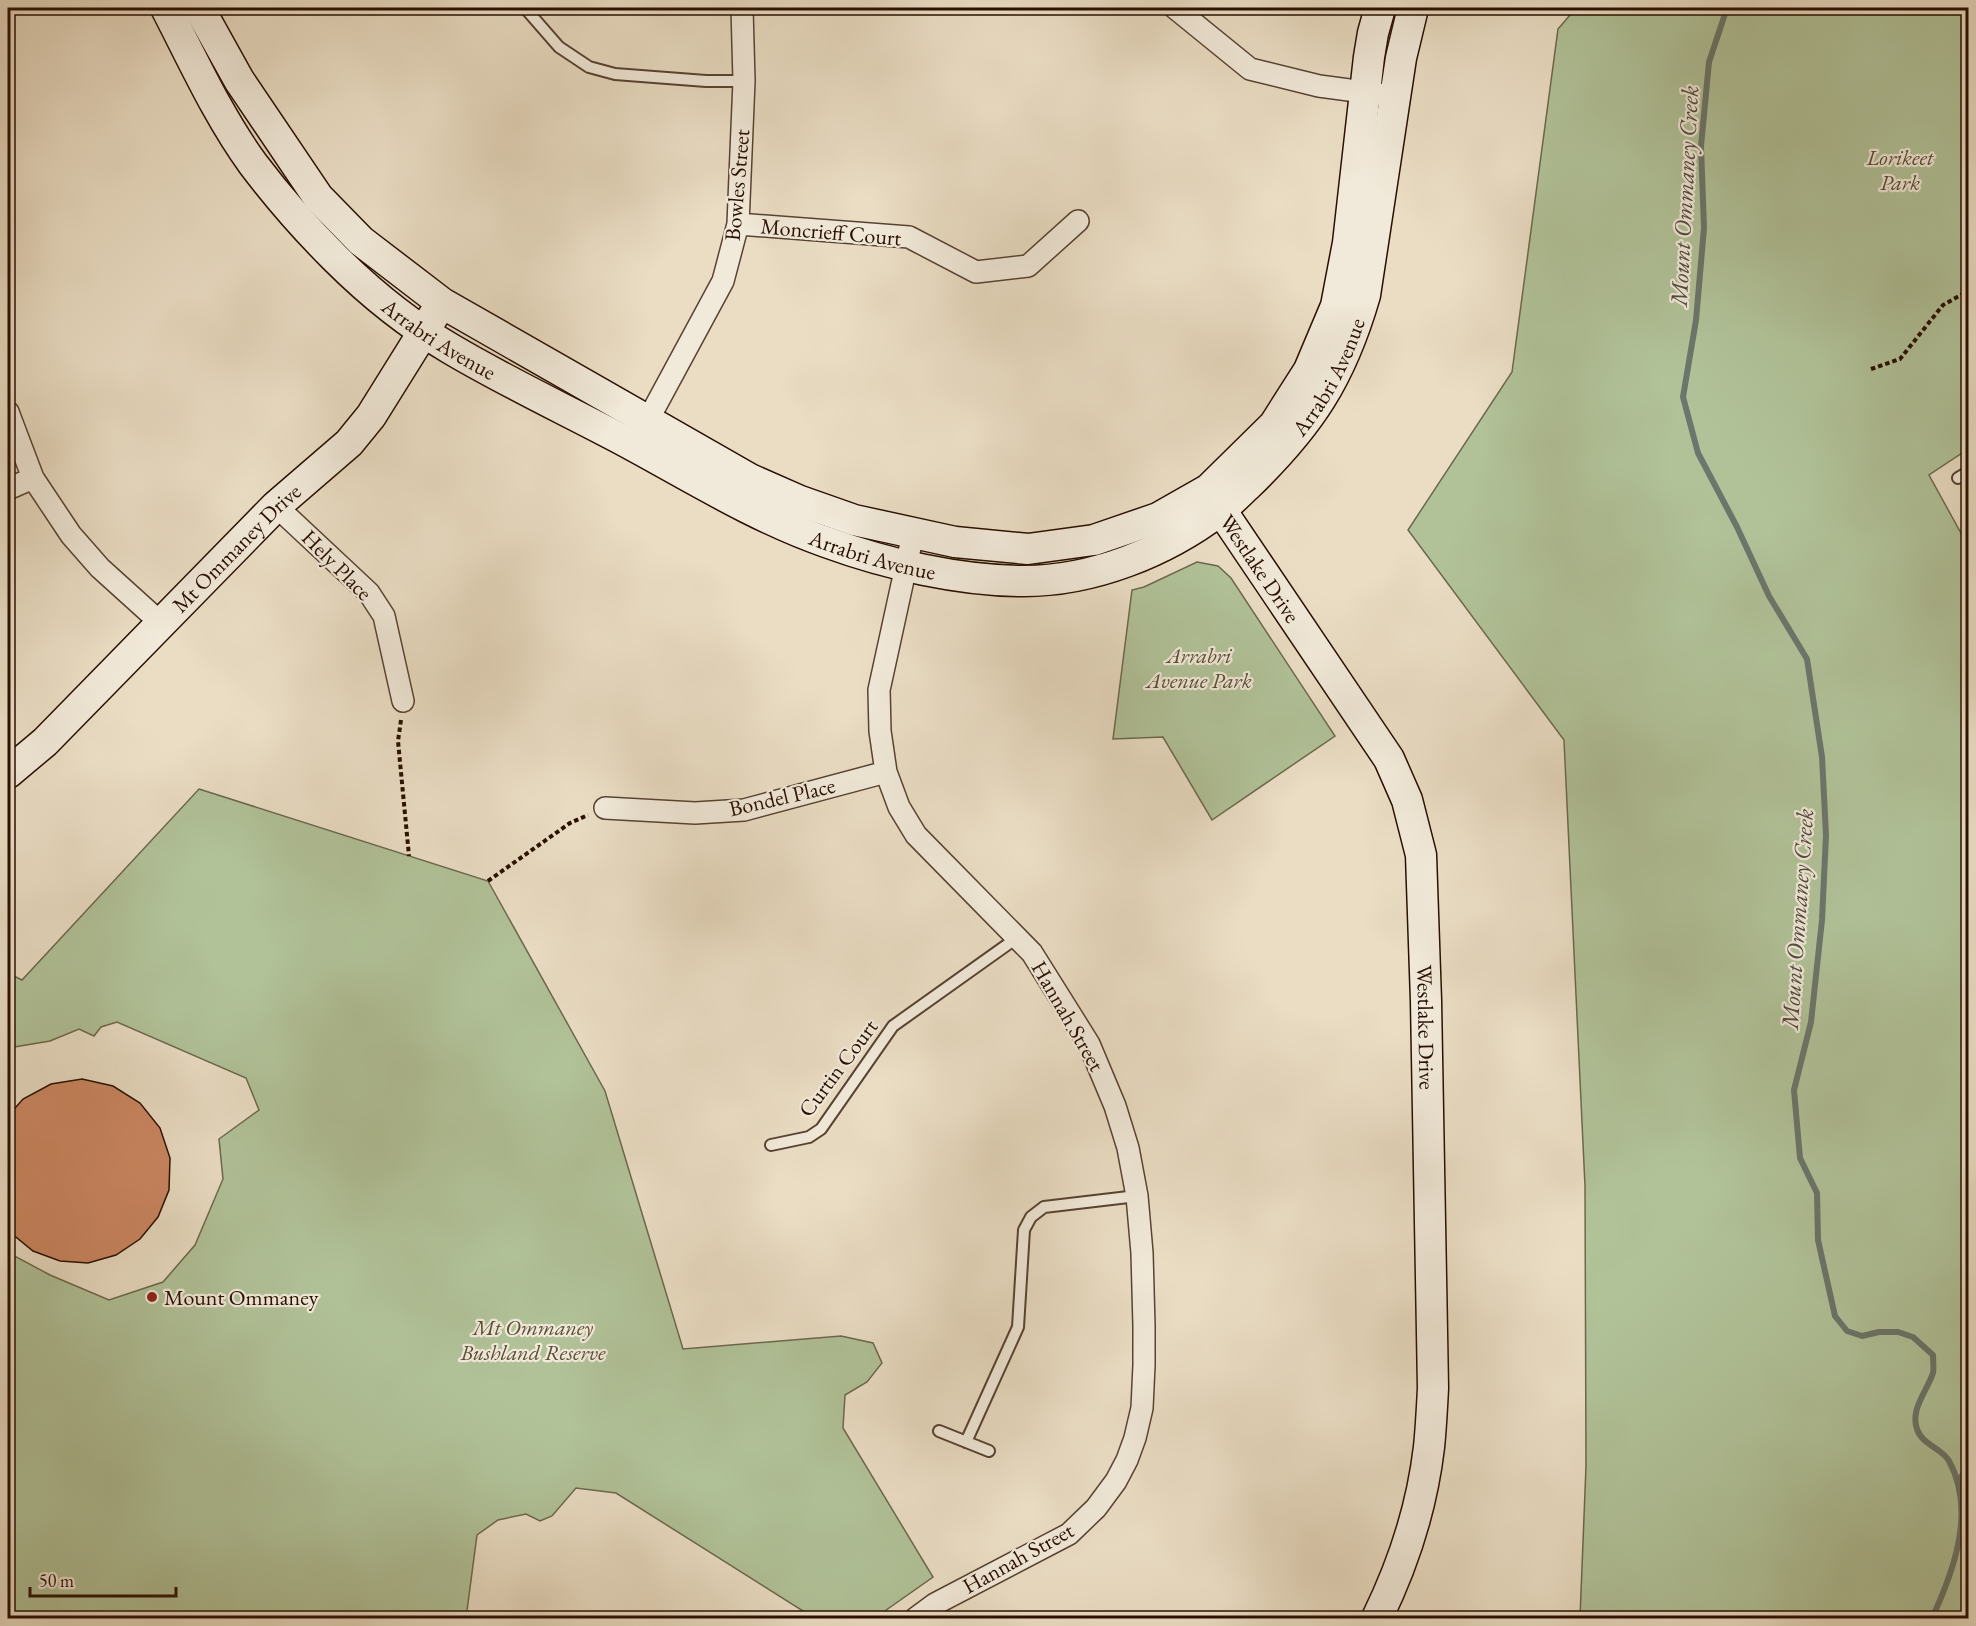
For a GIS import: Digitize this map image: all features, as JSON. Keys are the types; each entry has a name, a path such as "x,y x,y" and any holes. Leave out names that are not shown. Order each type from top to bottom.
{"street":[{"name":"Arrabri Avenue","path":"166,8 217,105 252,163 292,212 335,259 380,299 450,349 720,494 826,542 937,572 988,579 1026,581 1059,579 1110,567 1168,544 1215,500 1276,458 1295,437 1325,393 1341,363 1365,296 1401,58 1413,8"},
{"name":"Arrabri Avenue","path":"199,8 239,80 318,197 361,241 442,303 760,484 800,501 854,520 913,534 956,542 1028,549 1094,540 1215,500 1274,425 1309,370 1336,306 1348,243 1373,33 1380,8"},
{"name":"Bowles Street","path":"634,446 723,281 738,224 744,81 742,8"},
{"path":"1175,8 1250,69 1318,86 1395,96"},
{"name":"Moncrieff Court","path":"738,224 909,237 975,272 1028,266 1078,221"},
{"name":"Mt Ommaney Drive","path":"8,773 45,742 276,507 349,443 371,416 442,303"},
{"path":"8,412 33,478 71,535 100,568 162,624"},
{"path":"8,489 33,478"},
{"name":"Westlake Drive","path":"1215,500 1389,759 1407,800 1422,855 1433,1388 1429,1449 1420,1501 1406,1551 1377,1618"},
{"name":"Hely Place","path":"276,507 369,593 384,616 403,701"},
{"name":"Hannah Street","path":"913,534 879,690 880,731 886,772 899,807 916,835 1032,953 1089,1044 1115,1106 1128,1148 1137,1196 1142,1253 1144,1365 1142,1408 1135,1438 1121,1471 1096,1508 1070,1534 935,1604 916,1618"},
{"name":"Bondel Place","path":"605,808 695,813 744,810 886,772"}],"lane":[{"path":"525,8 559,47 589,67 615,74 706,81 744,81"},
{"name":"Curtin Court","path":"771,1145 809,1137 821,1129 893,1026 1018,937"},
{"path":"966,1442 1018,1327 1024,1230 1031,1217 1044,1207 1137,1196"},
{"path":"939,1431 989,1451"}],"path":[{"path":"1871,369 1900,359 1943,305 1968,291"},
{"path":"403,701 398,741 409,856"},
{"path":"488,881 570,823 605,808"}],"green space":[{"name":"Lorikeet Park","path":"1576,8 1968,8 1968,449 1929,475 1968,546 1968,1618 1580,1618 1586,1466 1585,1186 1564,740 1408,530 1512,372 1558,29"},
{"name":"Arrabri Avenue Park","path":"1197,562 1218,566 1231,578 1335,736 1212,820 1163,737 1113,739 1132,590 1144,587"},
{"name":"Mt Ommaney Bushland Reserve","path":"199,789 488,881 605,1091 683,1349 841,1336 873,1343 882,1363 867,1382 845,1395 843,1428 933,1577 878,1618 814,1618 616,1493 576,1488 552,1516 540,1521 526,1514 498,1520 477,1535 466,1618 8,1618 8,1256 11,1254 50,1275 109,1300 163,1282 195,1245 223,1179 219,1139 259,1110 246,1078 117,1022 101,1027 94,1036 79,1029 50,1041 8,1048 8,973 22,980"}],"building":[{"path":"82,1079 113,1086 140,1103 160,1128 170,1158 169,1190 158,1217 140,1239 116,1255 88,1263 60,1261 33,1251 8,1228 8,1116 23,1099 51,1084"}],"waterway":[{"name":"Mount Ommaney Creek","path":"1727,8 1709,62 1701,146 1704,228 1696,320 1683,397 1698,453 1737,527 1769,596 1807,659 1822,757 1826,835 1822,920 1811,1022 1794,1090 1800,1158 1817,1193 1818,1240 1835,1316 1847,1331 1862,1336 1879,1332 1898,1332 1913,1337 1933,1355 1933,1373 1917,1407 1915,1422 1923,1439 1949,1461 1957,1480 1961,1500 1961,1520 1954,1561 1932,1618"},
{"path":"1958,1482 1968,1466"}],"place":[{"name":"Mount Ommaney","path":"152,1297"}]}
